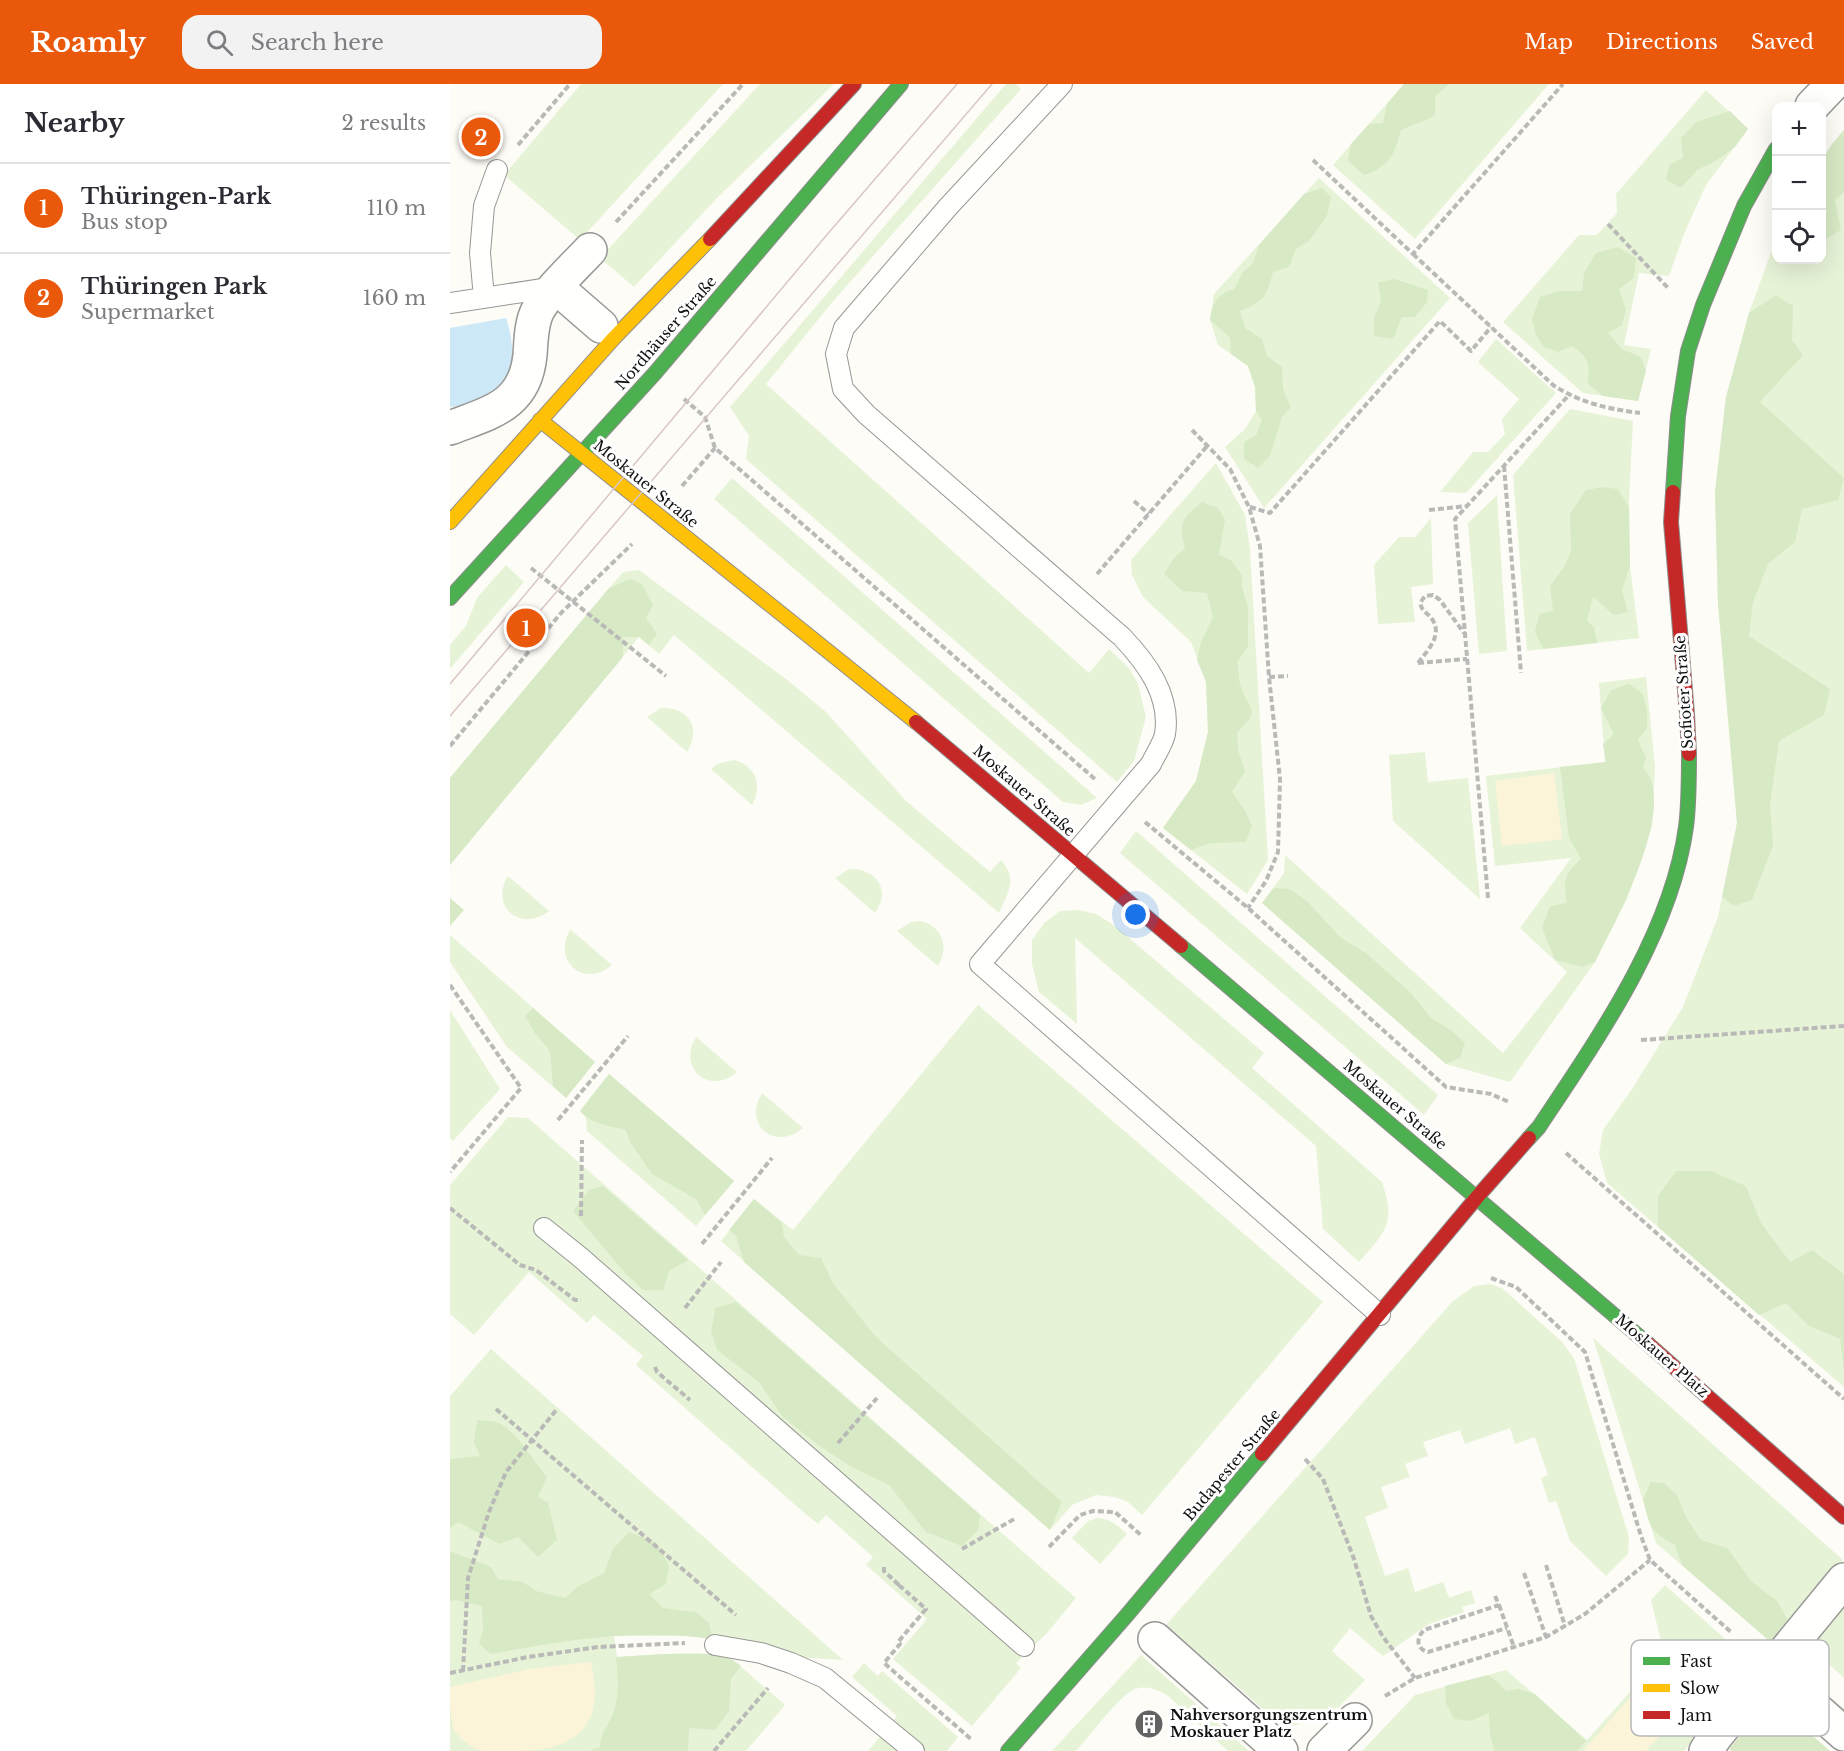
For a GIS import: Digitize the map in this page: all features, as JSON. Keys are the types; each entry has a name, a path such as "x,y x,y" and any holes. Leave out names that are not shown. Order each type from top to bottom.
{"street":[{"name":"Nordhäuser Straße","path":"450,522 614,338 736,213 854,84"},
{"name":"Nordhäuser Straße","path":"450,598 708,312 901,84"},
{"path":"1816,102 1833,84"},
{"name":"Sofioter Straße","path":"1478,1196 1539,1127 1595,1042 1651,942 1674,880 1686,826 1689,767 1687,714 1671,522 1678,416 1688,351 1703,304 1744,206 1772,156"},
{"path":"450,428 492,412 507,403 520,390 528,373 532,335 538,310 590,250"},
{"path":"556,287 601,326"},
{"name":"Moskauer Straße","path":"540,420 906,713 1478,1196"},
{"name":"Budapester Straße","path":"1008,1751 1172,1562 1478,1196"},
{"name":"Moskauer Platz","path":"1478,1196 1844,1517"},
{"path":"1788,1640 1844,1580"},
{"path":"1155,1639 1281,1751"},
{"path":"1324,1751 1355,1720"},
{"path":"1829,1721 1844,1734"},
{"path":"1706,1751 1715,1736"}],"lane":[{"path":"1062,84 1000,149 885,279 844,328 836,354 843,389 866,414 1122,637 1140,656 1156,681 1165,709 1164,735 1151,764 980,963 1380,1315"},
{"path":"484,298 480,253 484,206 497,170"},
{"path":"450,303 556,287"},
{"path":"544,1228 1024,1646"},
{"path":"1127,1615 1155,1639"},
{"path":"715,1645 761,1653 825,1678 914,1751"}],"path":[{"path":"497,170 570,84"},
{"path":"590,250 743,84"},
{"path":"1413,254 1563,84"},
{"path":"1313,160 1553,385 1568,396 1586,403 1625,411 1655,416 1678,416"},
{"path":"1608,224 1671,291"},
{"path":"1249,507 1270,513 1440,321 1471,351 1491,327"},
{"path":"679,394 705,417 715,448 1120,801 1248,908 1446,1087 1491,1094 1510,1102 1844,1399"},
{"path":"1488,898 1455,519 1568,396"},
{"path":"1192,430 1230,469 1249,507 1260,546 1269,678 1280,778 1278,852 1266,881 1248,908"},
{"path":"1077,598 1208,445"},
{"path":"1504,466 1521,673"},
{"path":"1134,501 1149,514"},
{"path":"1430,510 1467,506"},
{"path":"526,564 666,676"},
{"path":"1465,634 1440,600 1433,595 1425,596 1420,603 1422,610 1431,617 1437,628 1435,639 1418,663 1467,659"},
{"path":"450,746 572,601"},
{"path":"1269,678 1288,676"},
{"path":"450,985 521,1088 450,1172"},
{"path":"1595,1042 1844,1026"},
{"path":"558,1120 628,1036"},
{"path":"702,1244 772,1158"},
{"path":"1491,1278 1516,1287 1585,1352 1650,1560 1738,1640"},
{"path":"817,1466 877,1398"},
{"path":"496,1409 737,1617"},
{"path":"463,1671 468,1578 489,1512 506,1472 557,1410"},
{"path":"1281,1432 1323,1479 1354,1559 1371,1616 1383,1637 1415,1678"},
{"path":"1049,1547 1080,1515 1093,1511 1115,1512 1172,1562"},
{"path":"976,1745 885,1664 900,1644 898,1642 926,1609 900,1586 1016,1518"},
{"path":"1355,1720 1374,1703 1415,1678 1546,1637 1585,1614 1650,1560"},
{"path":"1546,1565 1565,1626"},
{"path":"1524,1573 1546,1637"},
{"path":"1496,1596 1514,1647"},
{"path":"1499,1605 1424,1630 1417,1641 1420,1647 1428,1652 1507,1628"},
{"path":"450,1673 528,1656 598,1647 688,1643 715,1645"},
{"path":"714,1751 791,1663"}],"green space":[{"path":"581,84 723,84 580,240 504,175"},
{"path":"760,84 834,84 717,198 634,287 600,258"},
{"path":"1006,84 1016,84 1021,89 834,300 766,384 1089,673 1109,649 1129,668 1138,684 1146,717 1134,761 1117,782 746,459 749,436 730,407"},
{"path":"1404,84 1549,84 1415,239 1333,165"},
{"path":"1404,84 1450,84 1435,96 1435,116 1401,130 1390,159 1380,168 1364,175 1348,161 1351,144 1369,124 1383,123 1387,104"},
{"path":"1706,90 1748,129 1706,185 1684,234 1669,276 1639,273 1624,345 1651,349 1638,401 1583,393 1503,322 1579,235 1597,235 1617,213 1616,194"},
{"path":"1730,111 1748,129 1735,147 1716,161 1697,170 1681,188 1666,180 1669,165 1683,158 1681,138 1696,122"},
{"path":"1844,130 1844,1387 1607,1183 1599,1154 1603,1130 1632,1089 1683,1007 1718,917 1737,823 1718,603 1715,492 1726,397 1749,313 1772,250 1772,264 1826,264 1826,154"},
{"path":"1844,130 1844,192 1835,200 1841,230 1826,239 1826,154"},
{"path":"1319,178 1450,298 1264,508 1225,447 1245,429 1256,411 1255,387 1248,366 1218,345 1210,320 1214,294"},
{"path":"1322,188 1331,197 1327,216 1309,241 1296,249 1289,267 1273,272 1269,287 1263,297 1240,311 1245,328 1262,339 1267,356 1282,367 1283,389 1291,407 1282,417 1270,456 1258,468 1244,459 1244,442 1256,435 1262,420 1256,411 1255,387 1248,366 1231,354 1230,338 1210,320 1211,314 1217,300 1234,289 1243,272 1253,263 1259,245 1304,194"},
{"path":"1618,247 1636,258 1634,278 1619,289 1626,309 1622,325 1608,333 1622,349 1641,357 1646,371 1638,401 1603,396 1588,384 1588,366 1582,354 1572,346 1558,352 1544,347 1536,335 1532,319 1540,297 1560,291 1582,291 1584,273 1596,253"},
{"path":"1395,279 1428,290 1427,302 1415,317 1402,317 1393,339 1374,336 1374,317 1381,301 1378,282"},
{"path":"1776,295 1793,306 1792,340 1803,355 1760,402 1844,478 1838,500 1802,509 1795,542 1768,564 1753,602 1749,636 1830,689 1824,715 1779,741 1770,804 1773,846 1752,900 1734,906 1722,897 1737,823 1718,603 1715,492 1726,397 1749,313"},
{"path":"1496,339 1556,393 1466,493 1440,492 1473,452 1488,452 1505,434 1502,419 1519,399 1478,362"},
{"path":"1570,409 1633,421 1629,500 1630,566 1639,638 1527,651 1513,475"},
{"path":"1216,463 1245,515 1250,549 1268,860 1247,894 1163,828 1196,781 1208,732 1206,682 1191,642 1143,597 1132,575 1131,560"},
{"path":"732,478 1097,798 1081,805 1063,802 714,499"},
{"path":"1602,487 1618,489 1629,507 1630,566 1622,590 1628,612 1614,615 1593,597 1587,621 1594,627 1597,643 1543,649 1535,632 1539,614 1553,611 1550,586 1564,567 1571,551 1570,514 1586,490"},
{"path":"1497,495 1507,651 1479,654 1468,523"},
{"path":"1202,502 1218,508 1225,520 1219,555 1231,560 1242,575 1242,587 1248,607 1248,647 1237,662 1240,684 1252,711 1249,719 1237,733 1238,750 1245,771 1232,792 1246,812 1252,826 1246,842 1211,843 1191,850 1163,828 1196,781 1208,732 1206,682 1197,660 1201,642 1213,617 1207,593 1182,591 1164,574 1174,558 1185,548 1182,533 1183,522 1190,512"},
{"path":"1431,518 1433,584 1411,587 1415,622 1378,624 1374,565 1399,537 1415,537"},
{"path":"506,565 524,582 450,669 450,645 466,626 477,598"},
{"path":"639,570 786,679 826,712 906,801 990,872 1001,860 1009,873 1010,886 999,913 674,635 659,654 639,637 450,865 450,778 623,572"},
{"path":"631,579 642,584 653,605 646,618 657,634 649,645 639,637 623,637 623,657 450,865 450,778 609,588"},
{"path":"1646,677 1655,767 1652,826 1627,899 1595,962 1510,1082 1446,1064 1262,903 1284,873 1285,855 1503,1053 1567,972 1520,928 1571,858 1495,866 1486,776 1605,762 1599,683"},
{"path":"1629,684 1643,694 1647,710 1647,728 1638,740 1646,758 1643,768 1651,780 1654,800 1652,822 1637,873 1615,922 1595,962 1582,967 1555,960 1542,928 1550,906 1567,903 1566,878 1581,859 1569,838 1560,767 1606,762 1603,744 1614,734 1601,708 1611,690"},
{"path":"661,708 679,711 690,721 693,735 687,752 647,717"},
{"path":"1425,752 1428,782 1468,778 1480,899 1393,821 1389,755"},
{"path":"734,760 748,767 755,777 757,790 752,805 711,769 717,764"},
{"path":"1136,831 1438,1095 1424,1115 1120,853"},
{"path":"849,869 867,872 878,882 882,896 875,913 835,878"},
{"path":"508,876 549,911 528,919 519,918 511,913 502,898 503,887"},
{"path":"1274,888 1290,889 1307,901 1341,938 1366,953 1410,992 1431,1018 1451,1030 1465,1043 1460,1058 1446,1064 1262,903"},
{"path":"450,898 464,910 450,926"},
{"path":"1079,910 1096,914 1114,925 1264,1053 1252,1068 1382,1182 1388,1207 1386,1226 1359,1262 1323,1229 1316,1146 1075,938 1077,1024 1039,992 1032,964 1032,940 1044,923 1060,911"},
{"path":"920,921 934,927 942,938 942,959 938,966 897,931 911,922"},
{"path":"570,930 612,965 601,972 591,974 582,973 574,968 565,952 565,941"},
{"path":"450,935 595,1062 566,1098 507,1047 450,962"},
{"path":"978,1005 1323,1302 1142,1515 1128,1502 1115,1497 1096,1495 1072,1505 1050,1530 721,1241 754,1199 793,1230"},
{"path":"533,1008 595,1062 566,1098 553,1086 550,1051 534,1032 525,1016"},
{"path":"450,1010 500,1089 453,1141 450,1138"},
{"path":"696,1037 737,1072 726,1079 716,1081 707,1080 699,1075 690,1059 691,1048"},
{"path":"609,1074 734,1181 696,1226 587,1131 586,1118 580,1111"},
{"path":"609,1074 734,1181 705,1215 696,1199 652,1174 630,1142 626,1130 595,1122 580,1111"},
{"path":"762,1093 803,1128 792,1135 782,1137 772,1136 764,1131 756,1115 757,1104"},
{"path":"508,1117 528,1118 1076,1598 1047,1633 1016,1663 1021,1668 972,1726 893,1659 927,1619 866,1565 873,1557 826,1515 818,1524 802,1511 636,1365 643,1356 594,1315 587,1323 529,1272 474,1335 450,1314 450,1185"},
{"path":"1676,1171 1711,1171 1746,1186 1761,1223 1790,1262 1812,1250 1844,1274 1844,1371 1840,1339 1809,1326 1786,1303 1759,1315 1658,1227 1658,1196"},
{"path":"603,1186 688,1260 669,1271 663,1290 643,1290 624,1272 573,1211 589,1190"},
{"path":"754,1199 782,1223 784,1237 799,1255 821,1258 833,1283 876,1337 1062,1502 1050,1530 744,1262 736,1236 729,1230"},
{"path":"1490,1284 1502,1288 1562,1342 1574,1358 1629,1537 1628,1554 1606,1576 1570,1541 1556,1501 1549,1503 1541,1478 1548,1475 1535,1437 1515,1444 1510,1428 1465,1444 1460,1430 1423,1442 1428,1456 1405,1464 1410,1477 1381,1487 1388,1508 1365,1517 1385,1576 1408,1568 1415,1592 1443,1582 1449,1598 1471,1590 1475,1603 1462,1607 1464,1612 1429,1624 1383,1656 1350,1628 1332,1651 1365,1680 1339,1707 1286,1729 1166,1625 1453,1301 1474,1286"},
{"path":"736,1302 980,1515 978,1530 962,1546 926,1532 889,1485 850,1466 818,1445 782,1416 759,1382 717,1350 711,1332 715,1308"},
{"path":"1593,1338 1843,1560 1776,1640 1768,1640 1656,1543"},
{"path":"491,1349 843,1660 795,1657 749,1644 688,1636 614,1636 617,1657 698,1654 731,1658 785,1705 746,1751 450,1751 450,1396"},
{"path":"477,1420 496,1422 510,1431 547,1477 538,1497 548,1502 557,1540 538,1557 518,1537 499,1544 458,1522 450,1528 450,1459 480,1456 474,1442"},
{"path":"1651,1482 1664,1483 1677,1495 1686,1517 1701,1540 1727,1548 1752,1582 1777,1601 1790,1624 1776,1640 1768,1640 1682,1565 1675,1545 1660,1536 1652,1527 1643,1500"},
{"path":"1097,1518 1110,1521 1127,1534 1100,1564 1072,1538 1088,1521"},
{"path":"629,1532 657,1543 669,1566 666,1584 649,1594 663,1608 696,1612 709,1623 713,1639 629,1635 574,1640 491,1654 479,1644 483,1630 482,1606 456,1600 450,1601 450,1551 491,1567 498,1579 523,1582 536,1591 565,1598 577,1587 604,1573 613,1549"},
{"path":"1665,1585 1726,1640 1661,1640 1651,1600"},
{"path":"1844,1599 1844,1678 1829,1664 1829,1640 1810,1640"},
{"path":"664,1654 715,1655 741,1666 731,1679 729,1711 715,1730 689,1728 688,1751 589,1751 600,1747 603,1733 615,1709 618,1687 616,1657"},
{"path":"1141,1655 1249,1751 1228,1751 1167,1695 1155,1689 1143,1687 1128,1693 1076,1751 1052,1751"},
{"path":"864,1663 878,1676 882,1671 958,1737 947,1751 868,1751 897,1716 852,1677"},
{"path":"1506,1670 1587,1740 1631,1691 1631,1736 1697,1736 1684,1751 1362,1751 1415,1695"},
{"path":"1488,1675 1506,1691 1519,1689 1535,1694 1586,1741 1577,1751 1495,1751 1490,1736 1489,1713 1470,1721 1454,1719 1446,1703 1445,1686"},
{"path":"1740,1736 1813,1736 1830,1751 1732,1751 1729,1749"}],"sand":[{"path":"1554,773 1562,839 1502,846 1495,781"},
{"path":"591,1662 595,1686 593,1710 586,1725 570,1740 538,1750 482,1751 467,1743 455,1732 451,1716 450,1687 530,1669"},
{"path":"1631,1696 1631,1736 1659,1736 1646,1751 1583,1751"}],"water":[{"path":"506,318 511,336 512,353 505,379 484,397 450,407 450,328"}],"tram line":[{"path":"450,684 825,237 957,84"},
{"path":"450,716 992,84"}],"traffic: fast":[{"path":"450,598 655,373 901,84"},
{"path":"1673,492 1678,416 1688,351 1703,305 1744,206 1772,156"},
{"path":"1529,1138 1539,1127 1585,1058 1629,984 1665,907 1678,867 1686,827 1689,754"},
{"path":"1181,946 1648,1344"},
{"path":"1008,1751 1127,1615 1262,1454"}],"traffic: slow":[{"path":"450,522 614,338 710,239"},
{"path":"540,420 916,722"}],"traffic: jam":[{"path":"710,239 854,84"},
{"path":"1673,492 1671,522 1689,754"},
{"path":"916,722 1181,946"},
{"path":"1262,1454 1529,1138"},
{"path":"1648,1344 1844,1517"}],"place":[{"name":"Thüringen Park","path":"481,137"},
{"name":"Thüringen-Park","path":"526,628"},
{"name":"Nahversorgungszentrum Moskauer Platz","path":"1149,1724"}]}
